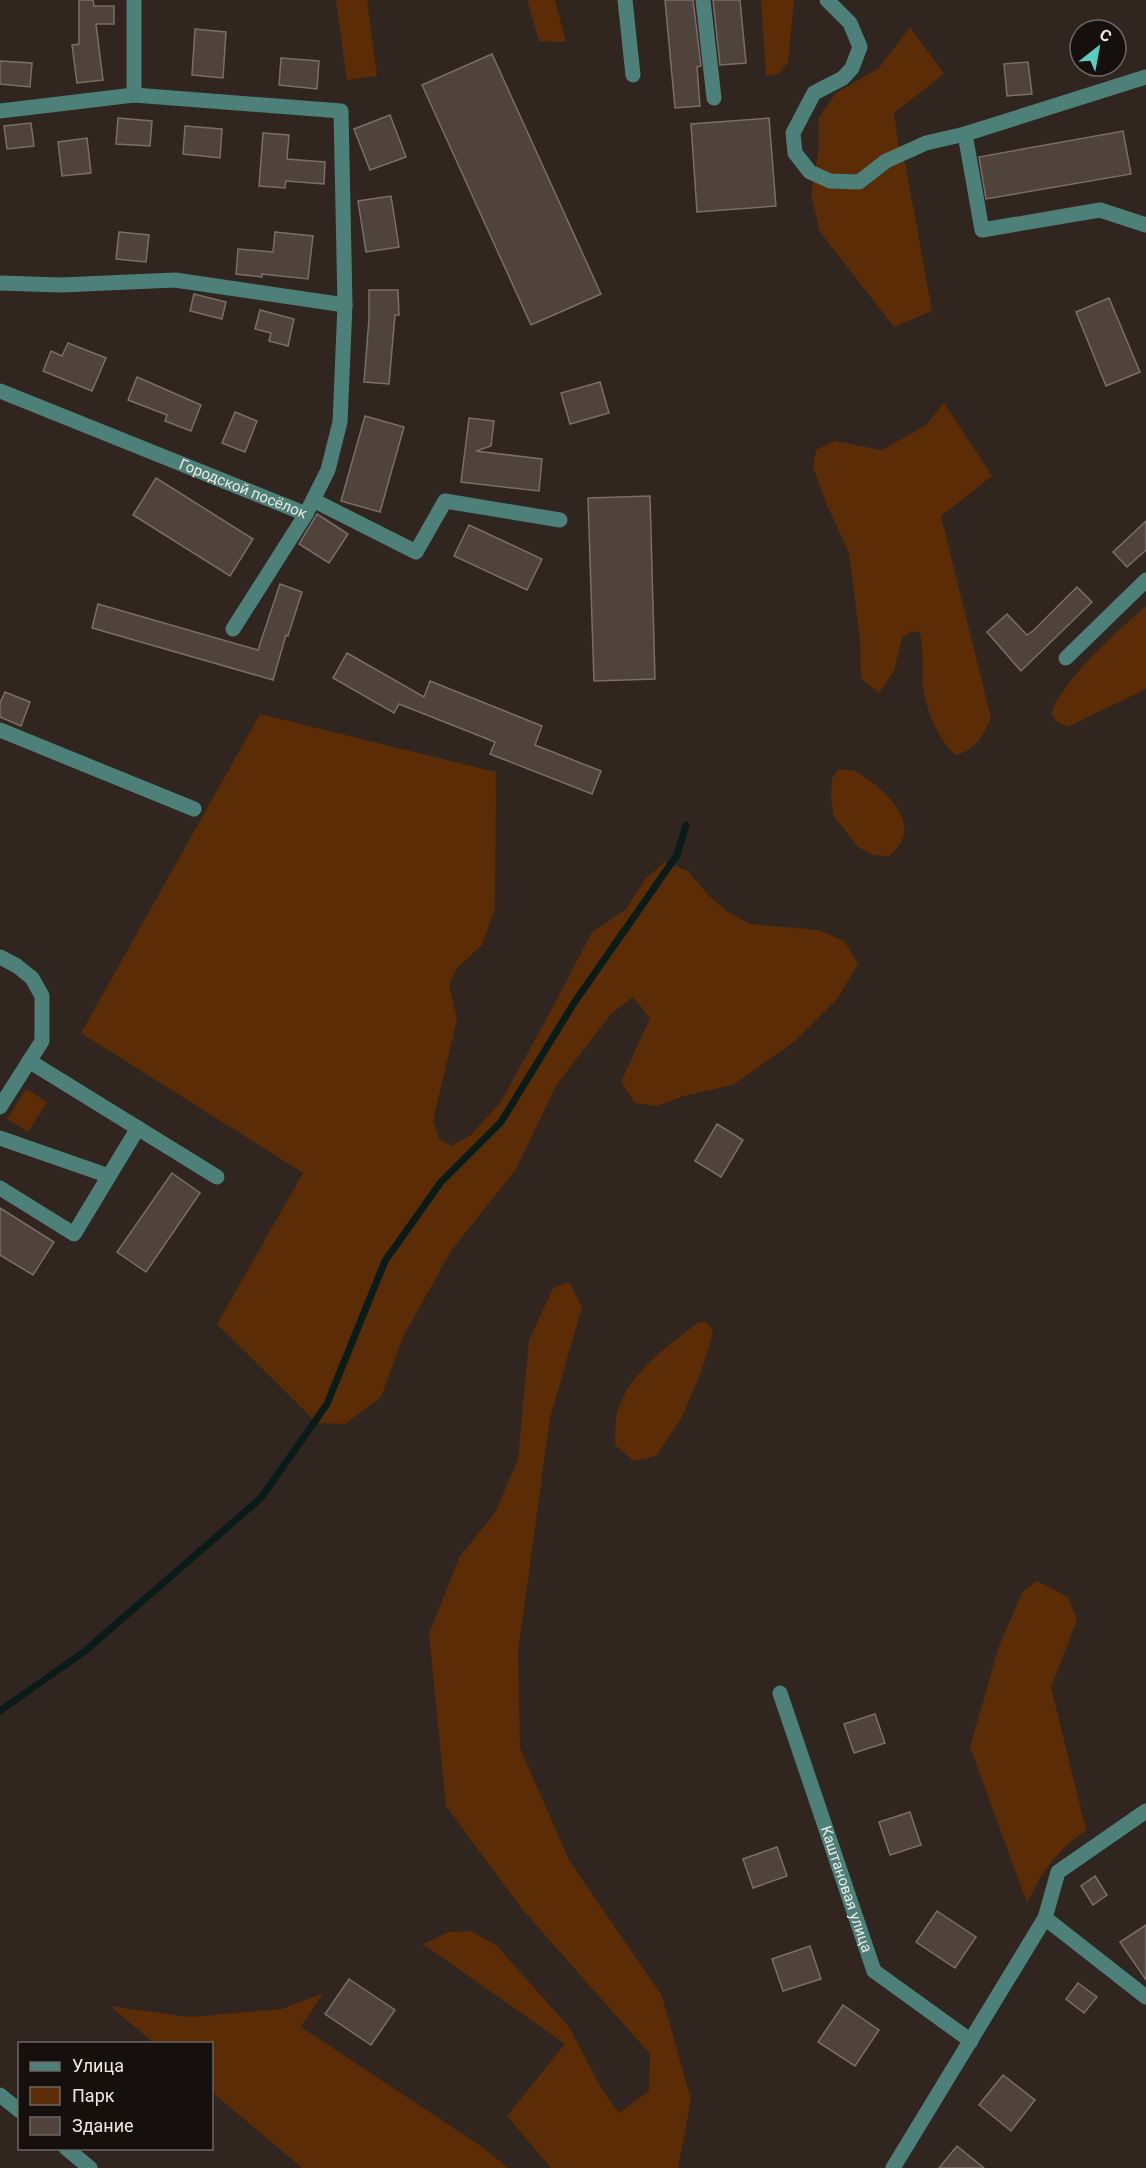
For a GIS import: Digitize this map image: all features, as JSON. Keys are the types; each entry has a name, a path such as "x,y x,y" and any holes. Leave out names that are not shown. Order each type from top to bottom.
{"street":[{"path":"0,111 134,95 134,0"},
{"path":"625,0 633,75"},
{"path":"703,0 714,98"},
{"path":"827,0 850,23 860,47 852,68 843,78 814,93 794,133 795,153 810,172 830,182 859,182 886,161 926,143 965,134 1146,76"},
{"name":"Городской посёлок","path":"0,391 306,514 328,470 340,422 345,305 341,111 134,95"},
{"path":"965,134 982,230 1100,210 1146,225"},
{"path":"0,283 61,285 174,280 345,305"},
{"path":"313,500 416,552 445,501 560,520"},
{"path":"233,629 306,514"},
{"path":"1066,658 1146,580"},
{"path":"0,730 194,809"},
{"path":"0,957 17,966 32,978 42,996 42,1041 0,1107"},
{"path":"29,1061 218,1177"},
{"path":"0,1188 74,1234 138,1128"},
{"path":"0,1138 109,1176"},
{"name":"Каштановая улица","path":"780,1693 874,1971 970,2041"},
{"path":"893,2168 1045,1918 1058,1872 1146,1811"},
{"path":"1045,1918 1146,1997"},
{"path":"0,2095 18,2109"},
{"path":"68,2150 90,2168"}],"green space":[{"path":"336,0 367,0 377,76 347,80"},
{"path":"527,0 555,0 566,42 539,41"},
{"path":"761,0 794,0 788,62 780,73 766,76"},
{"path":"910,27 944,74 894,113 932,311 894,327 820,232 811,194 819,148 819,118 836,93 879,68"},
{"path":"944,403 992,476 941,516 991,718 974,746 956,755 938,733 926,703 920,633 912,631 902,638 894,671 879,693 861,679 860,640 849,553 813,467 816,450 834,441 882,450 926,425"},
{"path":"1146,606 1146,689 1067,727 1056,721 1051,713 1068,684 1093,655"},
{"path":"260,714 496,772 495,909 482,945 457,968 449,985 457,1019 433,1121 439,1139 451,1146 471,1135 500,1103 592,932 626,909 646,878 665,862 688,871 708,895 728,912 750,924 818,930 844,941 858,964 837,999 795,1041 733,1085 684,1096 657,1106 635,1103 621,1082 650,1018 633,997 611,1014 557,1084 516,1169 451,1251 403,1337 381,1397 345,1424 317,1423 217,1324 303,1173 81,1033"},
{"path":"839,769 856,772 869,780 890,799 898,810 903,822 904,833 900,845 889,856 873,855 858,847 833,815 832,778"},
{"path":"26,1089 47,1102 28,1132 7,1119"},
{"path":"569,1282 582,1307 550,1418 518,1652 520,1748 569,1860 662,1996 691,2100 678,2168 551,2168 507,2116 565,2044 423,1944 449,1932 470,1931 496,1945 569,2027 601,2088 619,2113 649,2091 650,2054 522,1909 446,1806 429,1634 460,1556 495,1513 518,1459 529,1340 553,1288"},
{"path":"699,1322 705,1322 710,1326 713,1334 699,1377 682,1417 656,1456 634,1461 615,1445 617,1413 624,1395 632,1382 652,1360"},
{"path":"1037,1581 1068,1597 1077,1620 1051,1687 1086,1830 1051,1862 1027,1903 970,1747 999,1646 1023,1591"},
{"path":"323,1993 301,2027 482,2147 508,2168 302,2168 213,2093 213,2042 153,2042 110,2006 190,2017 282,2009"}],"building":[{"path":"79,0 93,0 94,6 114,6 114,24 96,24 103,80 77,83 72,45 79,44"},
{"path":"665,0 693,0 701,66 697,67 700,106 675,108"},
{"path":"713,0 740,0 746,63 720,65"},
{"path":"195,29 226,32 223,78 192,75"},
{"path":"492,54 601,294 531,325 422,85"},
{"path":"281,58 319,61 317,89 279,85"},
{"path":"0,61 32,63 30,87 0,84"},
{"path":"1028,62 1032,94 1007,96 1004,64"},
{"path":"390,115 406,157 370,170 354,129"},
{"path":"118,118 152,121 150,146 116,144"},
{"path":"769,118 776,206 697,212 691,124"},
{"path":"31,123 34,146 7,149 4,126"},
{"path":"185,126 222,129 220,158 183,154"},
{"path":"1123,131 1131,174 986,199 979,157"},
{"path":"263,133 289,135 287,159 325,162 324,184 286,181 285,188 259,186"},
{"path":"87,138 91,173 62,176 58,142"},
{"path":"391,196 399,247 366,252 358,201"},
{"path":"119,232 149,235 146,262 116,259"},
{"path":"275,232 313,236 308,279 262,274 262,277 236,274 238,249 273,252"},
{"path":"369,290 398,290 399,315 395,315 389,384 364,382"},
{"path":"194,294 226,302 222,319 190,311"},
{"path":"1109,298 1140,372 1106,386 1076,312"},
{"path":"260,310 294,319 288,346 269,341 271,333 255,329"},
{"path":"68,343 106,358 92,391 43,371 51,351 62,356"},
{"path":"137,377 201,405 191,431 165,421 167,415 128,400"},
{"path":"600,382 609,413 570,424 561,393"},
{"path":"235,412 257,421 245,452 222,443"},
{"path":"365,416 404,427 380,512 341,501"},
{"path":"469,418 494,421 491,446 476,451 542,459 539,491 461,482"},
{"path":"156,478 253,539 230,576 133,515"},
{"path":"650,496 655,679 594,681 588,498"},
{"path":"317,514 348,534 329,563 299,544"},
{"path":"1146,521 1146,550 1127,567 1113,552"},
{"path":"469,525 542,559 527,590 454,556"},
{"path":"280,584 302,592 273,680 92,628 98,604 258,650"},
{"path":"1077,587 1092,602 1021,671 987,632 1007,614 1027,635"},
{"path":"347,653 424,697 430,681 542,726 535,745 601,771 592,794 490,754 495,742 399,704 394,713 333,678"},
{"path":"5,692 30,702 21,726 0,717 0,703"},
{"path":"717,1124 743,1140 721,1177 695,1161"},
{"path":"172,1173 200,1193 146,1272 117,1252"},
{"path":"0,1208 54,1242 33,1275 0,1255"},
{"path":"875,1714 885,1743 854,1753 844,1724"},
{"path":"910,1812 921,1845 890,1855 879,1822"},
{"path":"777,1847 787,1876 753,1888 743,1859"},
{"path":"1095,1876 1107,1895 1093,1905 1081,1886"},
{"path":"937,1911 976,1937 955,1968 916,1942"},
{"path":"1146,1925 1146,1980 1120,1942"},
{"path":"810,1946 821,1979 783,1991 772,1959"},
{"path":"349,1979 395,2010 371,2045 325,2014"},
{"path":"1078,1983 1097,1997 1084,2013 1066,1999"},
{"path":"843,2005 879,2030 855,2066 818,2042"},
{"path":"1003,2075 1035,2100 1011,2131 979,2105"},
{"path":"957,2146 984,2168 939,2168"}],"waterway":[{"path":"0,1711 85,1651 261,1498 327,1404 385,1261 441,1182 501,1122 574,1003 677,855 686,825"}]}
